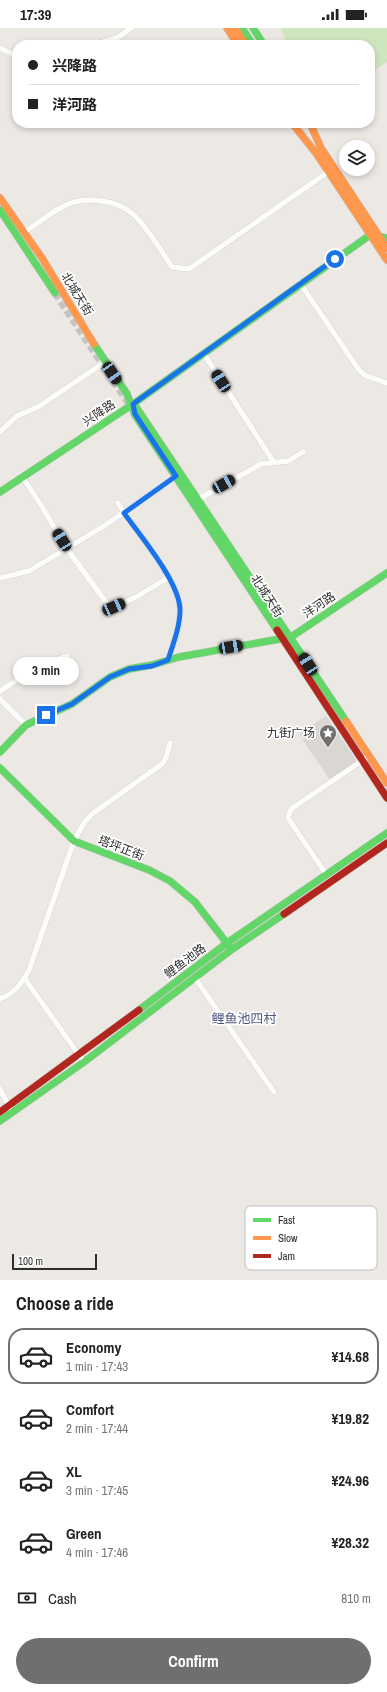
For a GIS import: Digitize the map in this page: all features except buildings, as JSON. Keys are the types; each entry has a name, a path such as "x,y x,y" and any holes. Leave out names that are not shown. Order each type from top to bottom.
{"main road":[{"path":"226,28 234,40"},
{"path":"235,28 243,40"},
{"path":"242,28 250,40"},
{"path":"253,28 261,40"},
{"path":"297,128 319,150"},
{"path":"302,128 383,237 387,248"},
{"path":"308,128 319,150"},
{"path":"312,128 328,172 387,260"},
{"name":"北城天街","path":"0,198 68,300 105,362 133,404 135,414 179,474 282,639 387,798"},
{"path":"0,210 55,293"},
{"path":"370,235 383,237"},
{"name":"兴降路","path":"0,492 133,404 300,283 370,235"},
{"name":"北城天街","path":"196,500 291,637 387,783"},
{"name":"洋河路","path":"0,752 26,725 72,704 110,677 129,669 152,666 168,660 218,649 291,637 387,574"},
{"name":"塔坪正街","path":"0,768 74,841 149,870 170,881 195,902 231,950"},
{"name":"鲤鱼池路","path":"0,1121 11,1110 79,1055 227,943 387,833"},
{"name":"鲤鱼池路","path":"0,1112 11,1110 84,1062 231,950 387,843"}],"street":[{"path":"110,40 117,38 131,28"},
{"path":"0,48 12,54"},
{"path":"24,232 63,207 77,202 93,200 120,206 134,216 172,267 189,268 328,172"},
{"path":"300,283 358,370 366,376 387,383"},
{"path":"204,354 273,461"},
{"path":"0,432 17,416 38,407 105,362"},
{"path":"196,500 261,464 273,461 288,461 303,452"},
{"path":"0,578 30,571 124,513 179,474"},
{"path":"23,478 67,549 106,602 114,607 136,597 168,578"},
{"path":"118,503 174,588 180,608 177,630 168,660"},
{"path":"0,691 42,664 67,656"},
{"path":"0,699 26,725"},
{"path":"0,999 10,995 25,979 74,841 84,823 92,814 162,764 166,758 170,743"},
{"path":"326,874 288,818 288,813 291,809 369,756"},
{"path":"194,978 274,1092"},
{"path":"25,979 84,1062"},
{"path":"0,1089 11,1110"}],"green space":[{"path":"280,28 387,28 387,62 375,70 375,40 286,40"}],"shaded area":[{"name":"九街广场","path":"326,716 357,761 330,780 299,734"}],"tunnel":[{"path":"55,293 130,406"},
{"path":"362,754 387,791"}],"traffic: fast":[{"path":"242,28 250,40"},
{"path":"253,28 261,40"},
{"path":"0,210 55,293"},
{"path":"0,492 133,404 370,235 387,238"},
{"path":"94,344 127,394 135,415 277,630"},
{"path":"134,404 346,721"},
{"path":"0,752 26,725 72,704 110,677 129,669 152,665 179,657 291,637 387,573"},
{"path":"0,768 74,841 149,870 170,881 195,902 229,946"},
{"path":"139,1010 227,943 387,833"},
{"path":"0,1121 84,1062 231,950 284,914"}],"traffic: slow":[{"path":"227,28 235,40"},
{"path":"235,28 243,40"},
{"path":"296,128 316,153 387,260"},
{"path":"312,128 321,148 387,248"},
{"path":"0,198 42,258 94,344"},
{"path":"346,721 387,783"}],"traffic: jam":[{"path":"277,630 387,798"},
{"path":"284,914 387,843"},
{"path":"0,1112 139,1010"}],"place":[{"name":"九街广场","path":"328,748"}],"district":[{"name":"鲤鱼池四村","path":"244,1018"}],"route":[{"path":"46,715 72,704 110,677 129,669 152,666 168,660 176,638 180,608 174,588 163,568 124,513 176,476 135,414 133,404 335,259"}]}
